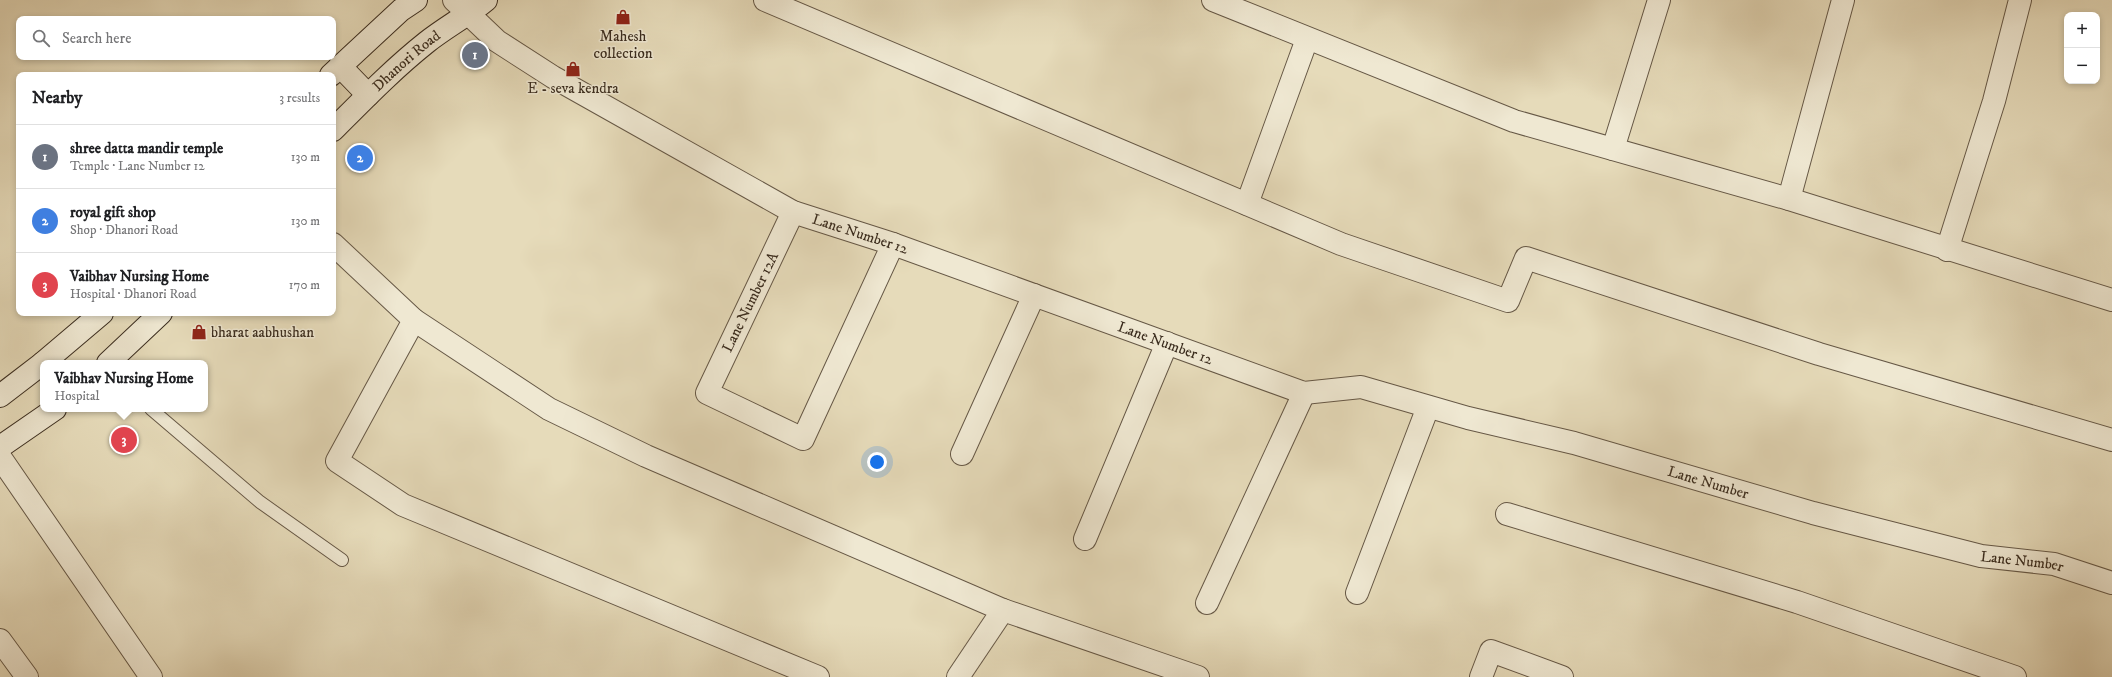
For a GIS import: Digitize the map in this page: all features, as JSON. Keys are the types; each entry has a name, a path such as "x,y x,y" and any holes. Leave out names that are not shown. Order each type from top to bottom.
{"street":[{"path":"368,95 335,70 401,10 416,0"},
{"name":"Lane Number 12","path":"454,0 478,7 497,41 553,77 793,212 893,244 1304,393"},
{"path":"765,0 1341,244 1508,301 1526,258 1819,354 2112,440"},
{"path":"1213,0 1514,121 1789,200 2112,300"},
{"path":"1613,149 1659,0"},
{"path":"1789,200 1843,0"},
{"path":"1947,250 1994,101 2020,0"},
{"name":"Dhanori Road","path":"336,127 368,95 427,42 478,7"},
{"path":"1247,204 1307,39"},
{"name":"Lane Number 12A","path":"793,212 707,393 803,440 893,244"},
{"path":"336,247 414,320 549,409 646,456 1003,610 1198,677"},
{"path":"962,454 1034,295"},
{"path":"47,360 98,316"},
{"path":"111,360 158,316"},
{"path":"414,320 337,462 403,506 818,677"},
{"path":"1085,539 1167,343"},
{"path":"0,396 40,365"},
{"name":"Lane Number","path":"1304,393 1361,387 1468,418 1574,443 1821,515 1980,556 2054,564 2112,583"},
{"path":"1207,603 1304,393"},
{"path":"1357,593 1428,407"},
{"path":"0,447 51,412"},
{"path":"0,457 151,677"},
{"path":"1507,514 1797,602 2015,677"},
{"path":"958,677 1003,610"},
{"path":"0,640 27,677"},
{"path":"1481,677 1491,651 1562,677"}],"lane":[{"path":"155,412 260,502 342,560"}],"place":[{"name":"Mahesh collection","path":"623,17"},
{"name":"shree datta mandir temple","path":"475,55"},
{"name":"E - seva kendra","path":"573,69"},
{"name":"royal gift shop","path":"360,158"},
{"name":"bharat aabhushan","path":"199,332"},
{"name":"Vaibhav Nursing Home","path":"124,440"}]}
